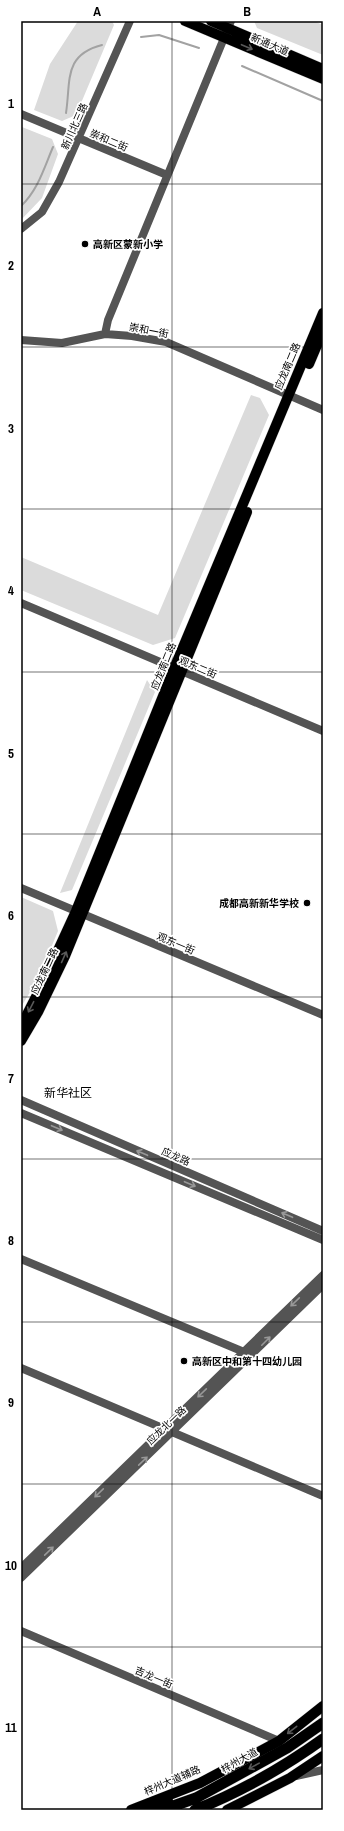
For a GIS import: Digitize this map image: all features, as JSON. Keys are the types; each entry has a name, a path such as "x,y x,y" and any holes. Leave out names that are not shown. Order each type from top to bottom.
{"highway":[{"name":"梓州大道","path":"162,1810 196,1798 287,1748 323,1723"},
{"path":"195,1810 212,1803 297,1758 323,1739"}],"main road":[{"name":"新通大道","path":"185,21 228,29 323,79"},
{"name":"新通大道","path":"211,21 323,69"},
{"name":"应龙南二路","path":"21,1041 38,1012 291,397 323,313"},
{"name":"应龙南二路","path":"291,397 323,331"},
{"name":"应龙南二路","path":"21,1026 79,913"},
{"name":"梓州大道辅路","path":"131,1810 204,1780 279,1741 323,1706"},
{"path":"227,1810 290,1778 323,1756"},
{"path":"153,1810 204,1780"}],"street":[{"name":"新川北三路","path":"21,229 42,212 59,182 80,139 130,21"},
{"path":"105,334 108,320 228,29"},
{"name":"崇和二街","path":"21,114 167,175"},
{"name":"崇和一街","path":"21,340 62,343 105,334 132,336 166,342 323,410"},
{"name":"观东二街","path":"21,603 323,731"},
{"name":"观东一街","path":"21,888 323,1016"},
{"name":"应龙路","path":"21,1100 323,1231"},
{"name":"应龙路","path":"21,1113 323,1240"},
{"path":"21,1259 244,1352"},
{"name":"应龙北一路","path":"21,1578 169,1430 244,1352 323,1275"},
{"name":"应龙北一路","path":"21,1568 323,1285"},
{"path":"21,1368 323,1496"},
{"name":"吉龙一街","path":"21,1631 279,1741"},
{"path":"290,1778 323,1770"}],"shaded area":[{"path":"78,21 112,21 114,25 76,115 62,121 34,110 50,64"},
{"path":"254,21 314,21 323,25 323,55 257,28"},
{"path":"22,127 52,139 58,154 42,198 21,220"},
{"path":"251,395 260,398 269,415 175,638 153,645 21,590 21,557 158,615"},
{"path":"147,680 155,692 72,890 60,893"},
{"path":"21,897 53,911 58,931 38,979 21,1007"}],"waterway":[{"path":"141,37 159,35 199,48"},
{"path":"66,113 69,80 75,62 89,49 102,45"},
{"path":"242,66 323,101"},
{"path":"21,206 36,186 53,147"}],"place":[{"name":"高新区蒙新小学","path":"85,244"},
{"name":"成都高新新华学校","path":"307,903"},
{"name":"高新区中和第十四幼儿园","path":"184,1361"}],"district":[{"name":"新华社区","path":"68,1093"}]}
